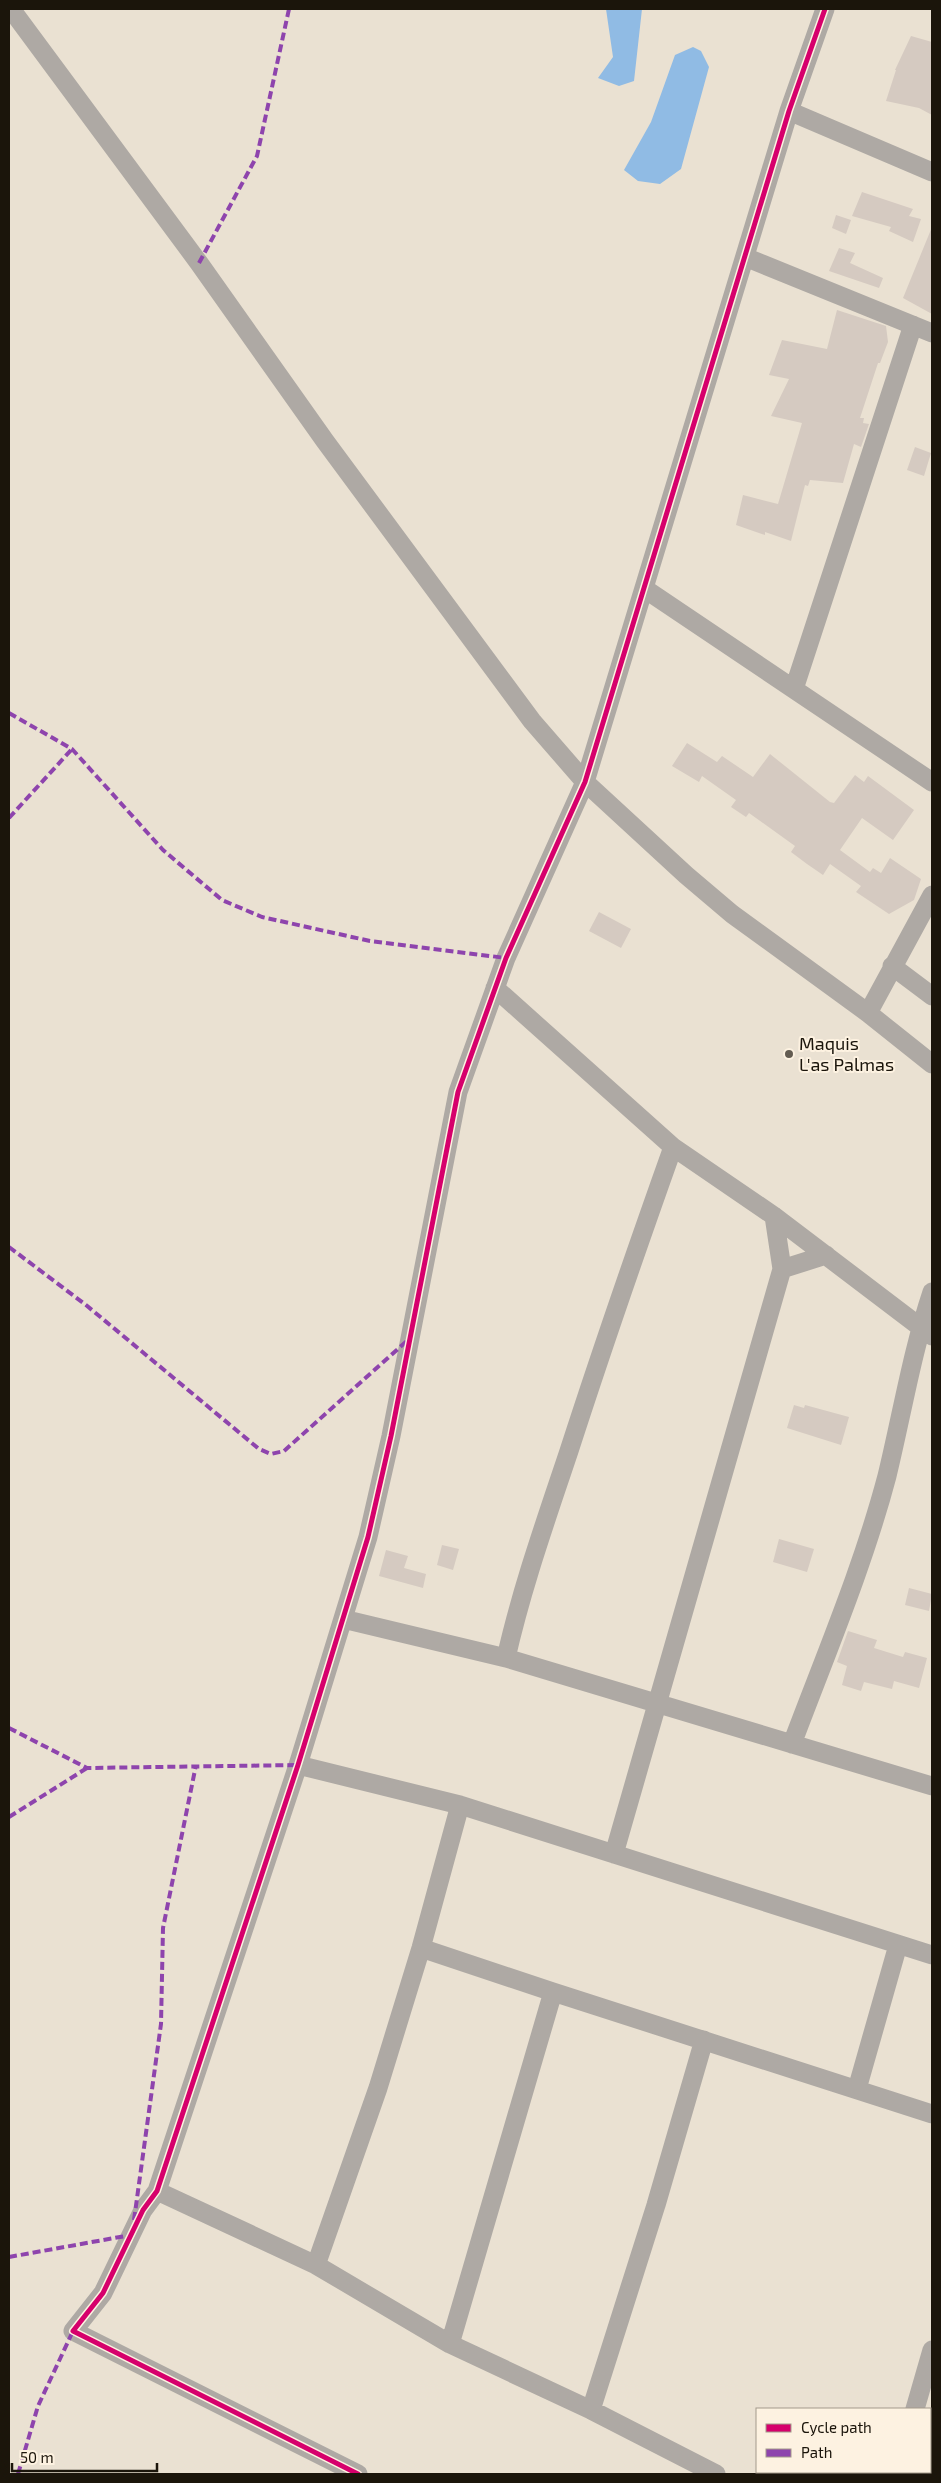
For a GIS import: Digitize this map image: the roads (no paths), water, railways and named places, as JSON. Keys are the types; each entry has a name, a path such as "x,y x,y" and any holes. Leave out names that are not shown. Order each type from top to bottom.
{"street":[{"path":"358,2474 73,2331 103,2293 143,2210 157,2191 298,1765 368,1536 391,1436 458,1092 506,958 585,782 789,111 825,9"},
{"path":"20,11 277,375 398,542 458,618 532,721 585,782 732,914 868,1013 932,1064"},
{"path":"789,111 932,172"},
{"path":"745,257 932,334"},
{"path":"794,689 913,325"},
{"path":"645,589 932,782"},
{"path":"868,1013 932,895"},
{"path":"892,966 932,996"},
{"path":"495,988 673,1147 774,1216 926,1332"},
{"path":"506,1658 518,1605 539,1539 607,1334 673,1147"},
{"path":"614,1854 655,1703 731,1451 782,1269 774,1216"},
{"path":"782,1269 826,1255"},
{"path":"792,1744 866,1546 926,1332 932,1292"},
{"path":"343,1619 506,1658 932,1786"},
{"path":"298,1765 460,1805 932,1955"},
{"path":"316,2265 378,2088 421,1948 460,1805"},
{"path":"858,2090 898,1945"},
{"path":"421,1948 932,2114"},
{"path":"450,2344 552,1992"},
{"path":"591,2410 656,2205 704,2040"},
{"path":"157,2191 316,2265 450,2344 591,2410 716,2474"},
{"path":"915,2408 932,2350"}],"water":[{"path":"606,9 642,9 634,81 619,86 598,78 613,57"},
{"path":"693,47 701,51 709,67 681,169 660,184 638,181 624,170 651,122 675,55"}],"place":[{"name":"Maquis L'as Palmas","path":"789,1054"}]}
